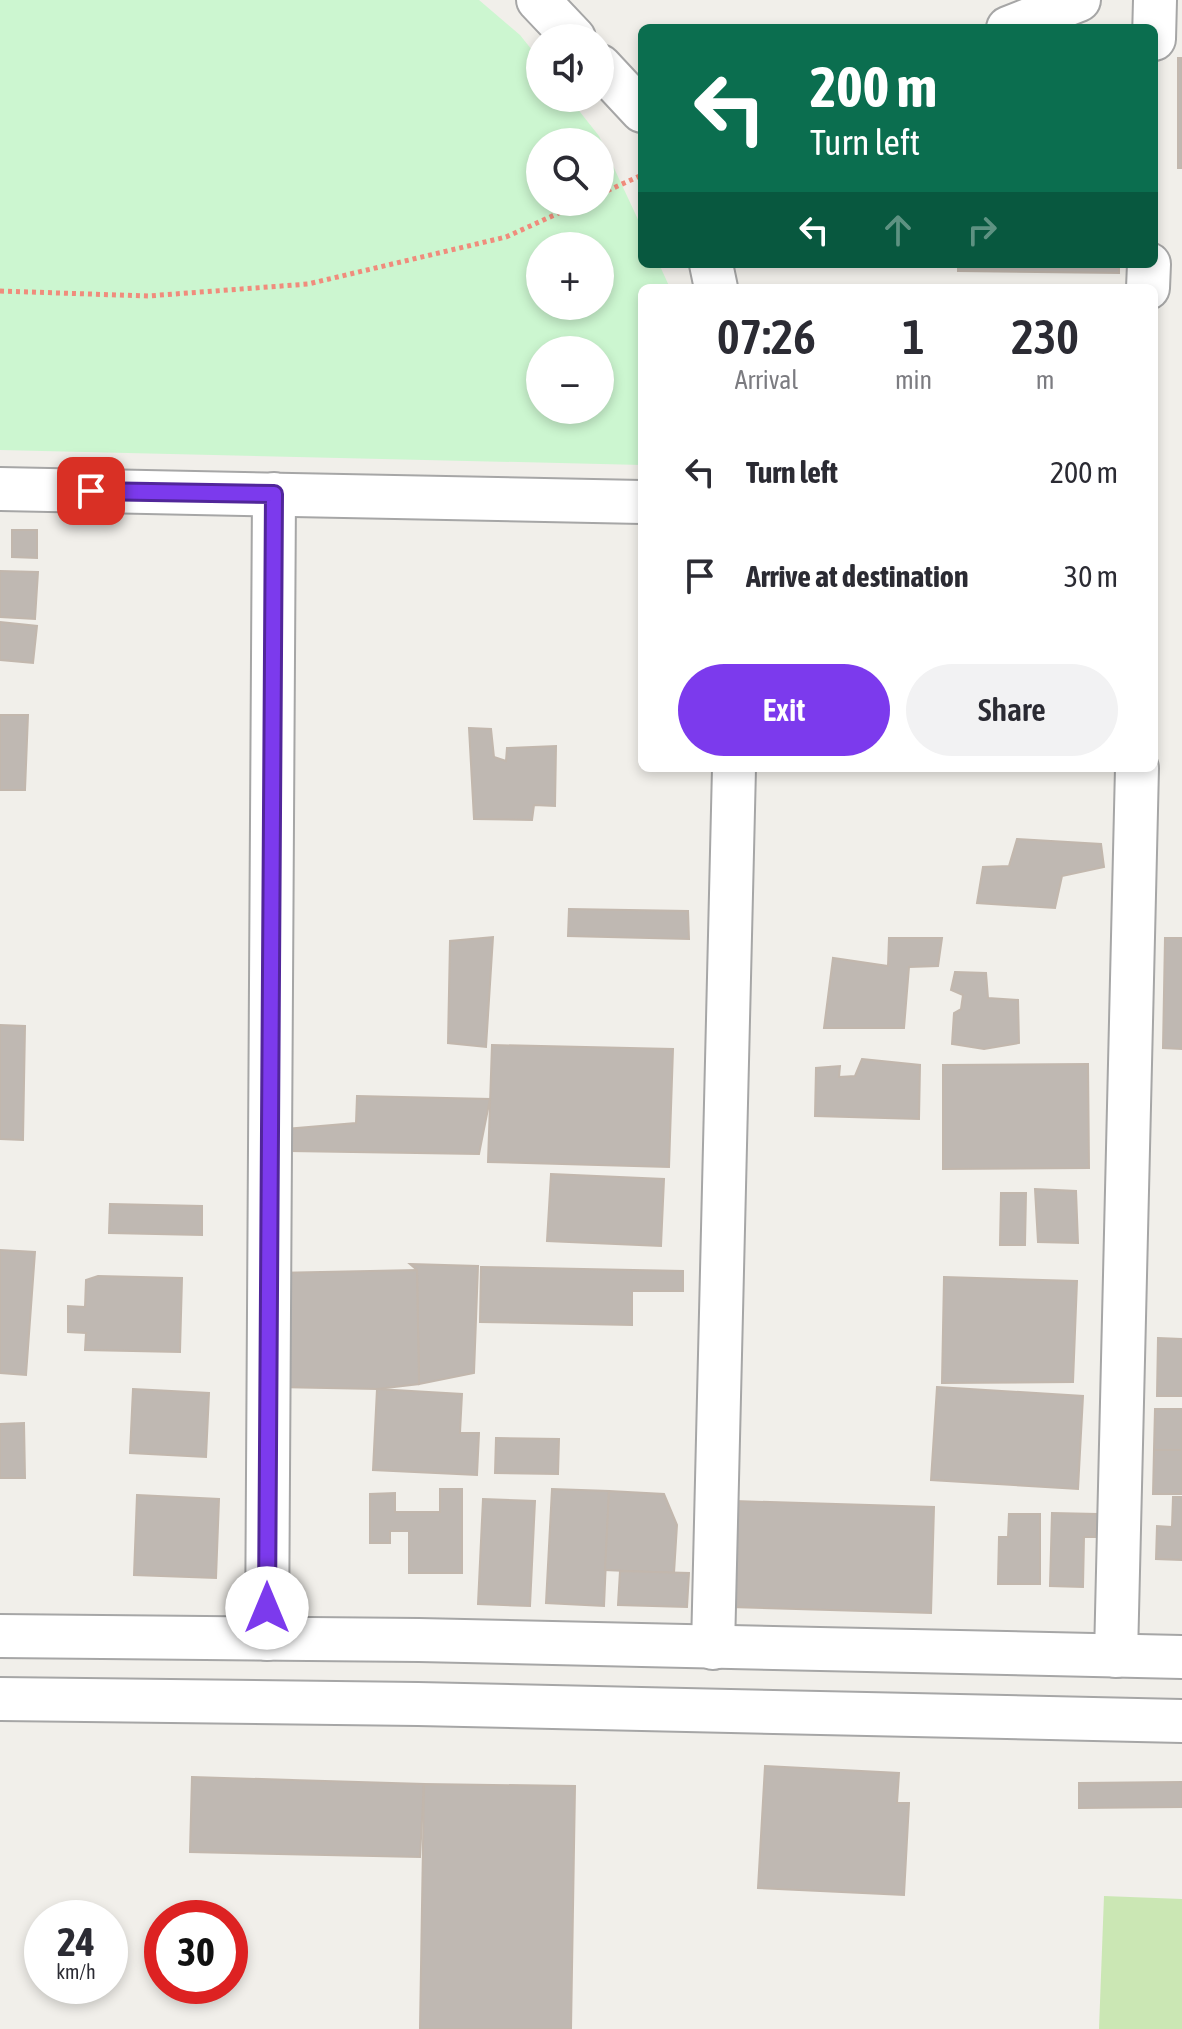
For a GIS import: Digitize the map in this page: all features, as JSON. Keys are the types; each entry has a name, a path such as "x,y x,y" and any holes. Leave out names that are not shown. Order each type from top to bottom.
{"street":[{"path":"538,0 561,24"},
{"path":"1018,24 1079,0"},
{"path":"1154,24 1155,0"},
{"path":"614,81 638,107"},
{"path":"0,489 638,502"},
{"path":"267,1639 274,494"},
{"path":"713,1648 734,772"},
{"path":"1116,1656 1137,772"},
{"path":"0,1636 419,1640 1182,1657"},
{"path":"418,1704 419,1640"},
{"path":"0,1699 418,1704 1182,1721"}],"path":[{"path":"614,188 638,177"},
{"path":"0,291 148,296 308,284 506,237 552,216"}],"green space":[{"path":"0,0 479,0 526,42 526,112 580,112 593,128 526,128 526,216 614,216 614,168 638,219 638,268 661,268 668,284 638,284 638,465 0,450"},
{"path":"1104,1896 1182,1899 1182,2029 1099,2029"}],"building":[{"path":"1178,58 1182,58 1182,168 1178,168"},
{"path":"958,268 1119,268 1119,273 958,271"},
{"path":"12,530 37,530 37,558 12,557"},
{"path":"0,571 38,572 35,619 0,617"},
{"path":"0,622 37,626 33,663 0,660"},
{"path":"0,715 28,715 25,790 0,790"},
{"path":"469,728 491,729 494,757 506,761 507,748 556,746 555,806 534,805 532,820 474,819"},
{"path":"1017,839 1101,844 1104,867 1062,876 1055,908 977,903 983,867 1009,866"},
{"path":"569,909 688,911 689,939 568,936"},
{"path":"493,937 486,1047 448,1043 450,941"},
{"path":"889,938 942,938 938,966 909,967 904,1028 824,1028 833,958 888,966"},
{"path":"1165,938 1182,938 1182,1049 1163,1048"},
{"path":"955,972 986,973 988,998 1018,1000 1019,1043 984,1049 952,1044 954,1013 961,1009 963,995 951,990"},
{"path":"0,1025 25,1026 23,1140 0,1139"},
{"path":"492,1045 673,1049 669,1167 488,1162"},
{"path":"862,1059 920,1065 919,1119 815,1116 816,1068 840,1066 839,1077 855,1076"},
{"path":"1088,1064 1089,1168 943,1169 943,1065"},
{"path":"357,1096 490,1099 479,1154 290,1151 286,1129 356,1123"},
{"path":"551,1174 664,1179 661,1246 547,1241"},
{"path":"1035,1189 1076,1191 1078,1243 1038,1242"},
{"path":"1001,1193 1026,1193 1025,1245 1000,1245"},
{"path":"110,1204 202,1206 202,1235 109,1233"},
{"path":"0,1250 35,1252 26,1375 0,1373"},
{"path":"410,1264 478,1266 474,1373 419,1384 417,1270"},
{"path":"481,1267 683,1271 683,1291 632,1291 632,1325 480,1322"},
{"path":"417,1270 419,1384 377,1389 277,1387 274,1273"},
{"path":"98,1276 182,1278 180,1352 85,1350 86,1333 68,1332 68,1306 85,1307 86,1280"},
{"path":"944,1277 1077,1281 1073,1382 942,1383"},
{"path":"1158,1338 1182,1339 1182,1396 1157,1396"},
{"path":"937,1387 1083,1396 1078,1489 931,1480"},
{"path":"133,1389 209,1393 206,1457 130,1453"},
{"path":"377,1389 462,1394 460,1433 479,1433 477,1475 373,1470"},
{"path":"1155,1409 1182,1409 1182,1450 1154,1450"},
{"path":"24,1423 25,1478 0,1478 0,1424"},
{"path":"496,1438 559,1439 558,1474 495,1473"},
{"path":"1154,1450 1182,1450 1182,1494 1153,1494"},
{"path":"440,1489 462,1489 462,1573 409,1573 409,1531 390,1531 390,1543 370,1543 370,1494 395,1493 395,1512 440,1512"},
{"path":"552,1489 609,1491 604,1606 546,1603"},
{"path":"609,1491 664,1494 677,1525 674,1573 605,1570"},
{"path":"137,1495 219,1499 216,1578 134,1575"},
{"path":"1173,1497 1182,1497 1182,1560 1156,1559 1157,1526 1172,1527"},
{"path":"483,1499 535,1501 530,1606 478,1604"},
{"path":"734,1501 934,1507 931,1613 731,1607"},
{"path":"1052,1513 1097,1514 1096,1537 1084,1537 1083,1587 1050,1586"},
{"path":"1009,1514 1040,1514 1040,1584 998,1584 999,1537 1008,1537"},
{"path":"620,1571 689,1573 687,1607 618,1605"},
{"path":"765,1766 899,1773 897,1803 909,1803 904,1895 758,1888"},
{"path":"192,1777 424,1784 420,1857 190,1852"},
{"path":"1182,1782 1182,1807 1079,1808 1079,1783"},
{"path":"424,1784 575,1786 571,2029 420,2029"}],"route":[{"path":"91,491 274,494 267,1608"}]}
